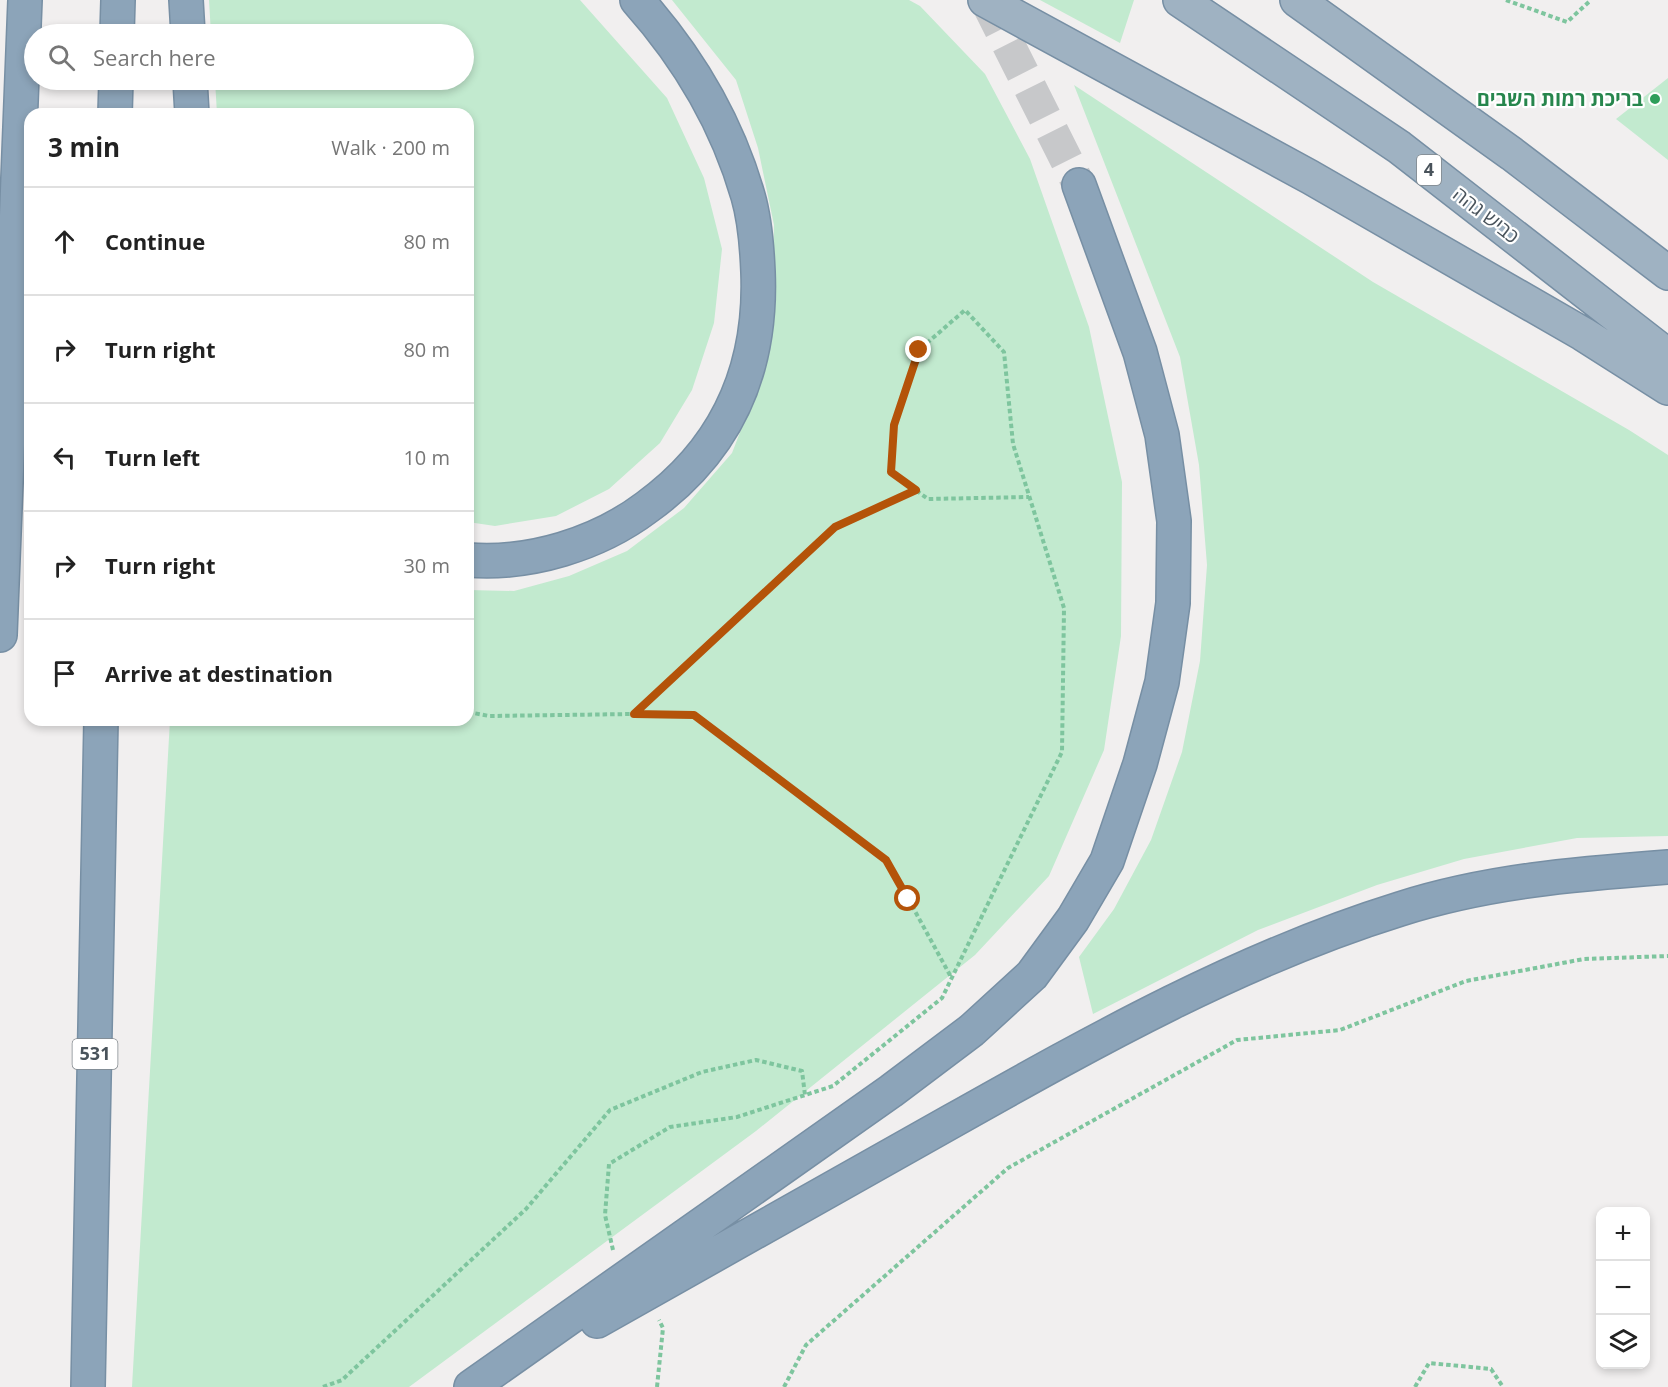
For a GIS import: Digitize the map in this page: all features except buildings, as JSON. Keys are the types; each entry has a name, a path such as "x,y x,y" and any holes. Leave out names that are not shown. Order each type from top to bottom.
{"highway":[{"path":"24,24 25,0"},
{"path":"117,24 118,0"},
{"path":"186,0 187,24"},
{"path":"474,560 524,557 562,550 632,519 663,496 692,468 722,429 739,396 753,352 759,298 757,246 748,196 728,141 710,102 679,52 637,0"},
{"path":"985,0 1310,177 1583,334 1668,388"},
{"name":"כביש גהה","path":"1180,0 1399,147 1668,356"},
{"path":"1297,0 1512,153 1668,273"},
{"path":"0,635 24,25"},
{"path":"115,108 116,90"},
{"path":"191,90 192,108"},
{"path":"471,1387 891,1091 972,1030 1032,975 1073,919 1107,861 1140,764 1162,682 1173,603 1174,521 1162,435 1140,352 1079,185"},
{"name":"531","path":"88,1387 101,726"},
{"path":"480,1387 1091,1043 1204,987 1317,937 1402,908 1497,885 1570,874 1668,867"}],"path":[{"path":"1506,0 1567,22 1591,0"},
{"path":"614,1257 605,1215 609,1164 670,1127 737,1117 833,1086 942,998 1062,752 1064,608 1013,444 1004,352 965,310 919,350 894,425 891,472 928,499 1029,497"},
{"path":"634,714 835,527 916,490"},
{"path":"474,713 489,716 694,715 886,860 952,978"},
{"path":"784,1387 807,1345 1008,1168 1237,1040 1340,1030 1466,981 1584,959 1668,956"},
{"path":"323,1387 342,1380 526,1209 610,1110 702,1072 756,1060 802,1071 805,1095"},
{"path":"657,1387 663,1328"},
{"path":"1415,1387 1430,1363 1491,1369 1503,1387"}],"green space":[{"path":"209,0 580,0 667,98 704,178 722,249 714,323 692,390 660,443 609,489 556,516 495,526 474,523 474,108 217,108 216,90 474,90 474,24 210,24"},
{"path":"672,0 909,0 920,6 985,74 1030,159 1089,327 1122,482 1121,636 1104,750 1049,876 975,955 756,1131 409,1387 132,1387 170,726 474,726 474,590 514,591 569,576 627,551 684,508 732,453 759,383 772,308 774,225 758,148 736,80"},
{"path":"1040,0 1134,0 1120,43"},
{"name":"בריכת רמות השבים","path":"1668,78 1668,160 1616,119"},
{"path":"1074,85 1373,282 1629,430 1668,455 1668,836 1577,838 1464,859 1377,885 1258,930 1093,1014 1079,957 1114,909 1151,840 1182,752 1200,661 1207,565 1199,465 1180,357"}],"tunnel":[{"path":"986,0 1079,185"}],"place":[{"name":"בריכת רמות השבים","path":"1655,99"}],"route":[{"path":"908,899 886,860 694,715 634,714 835,527 916,490 891,472 894,425 919,350"}]}
